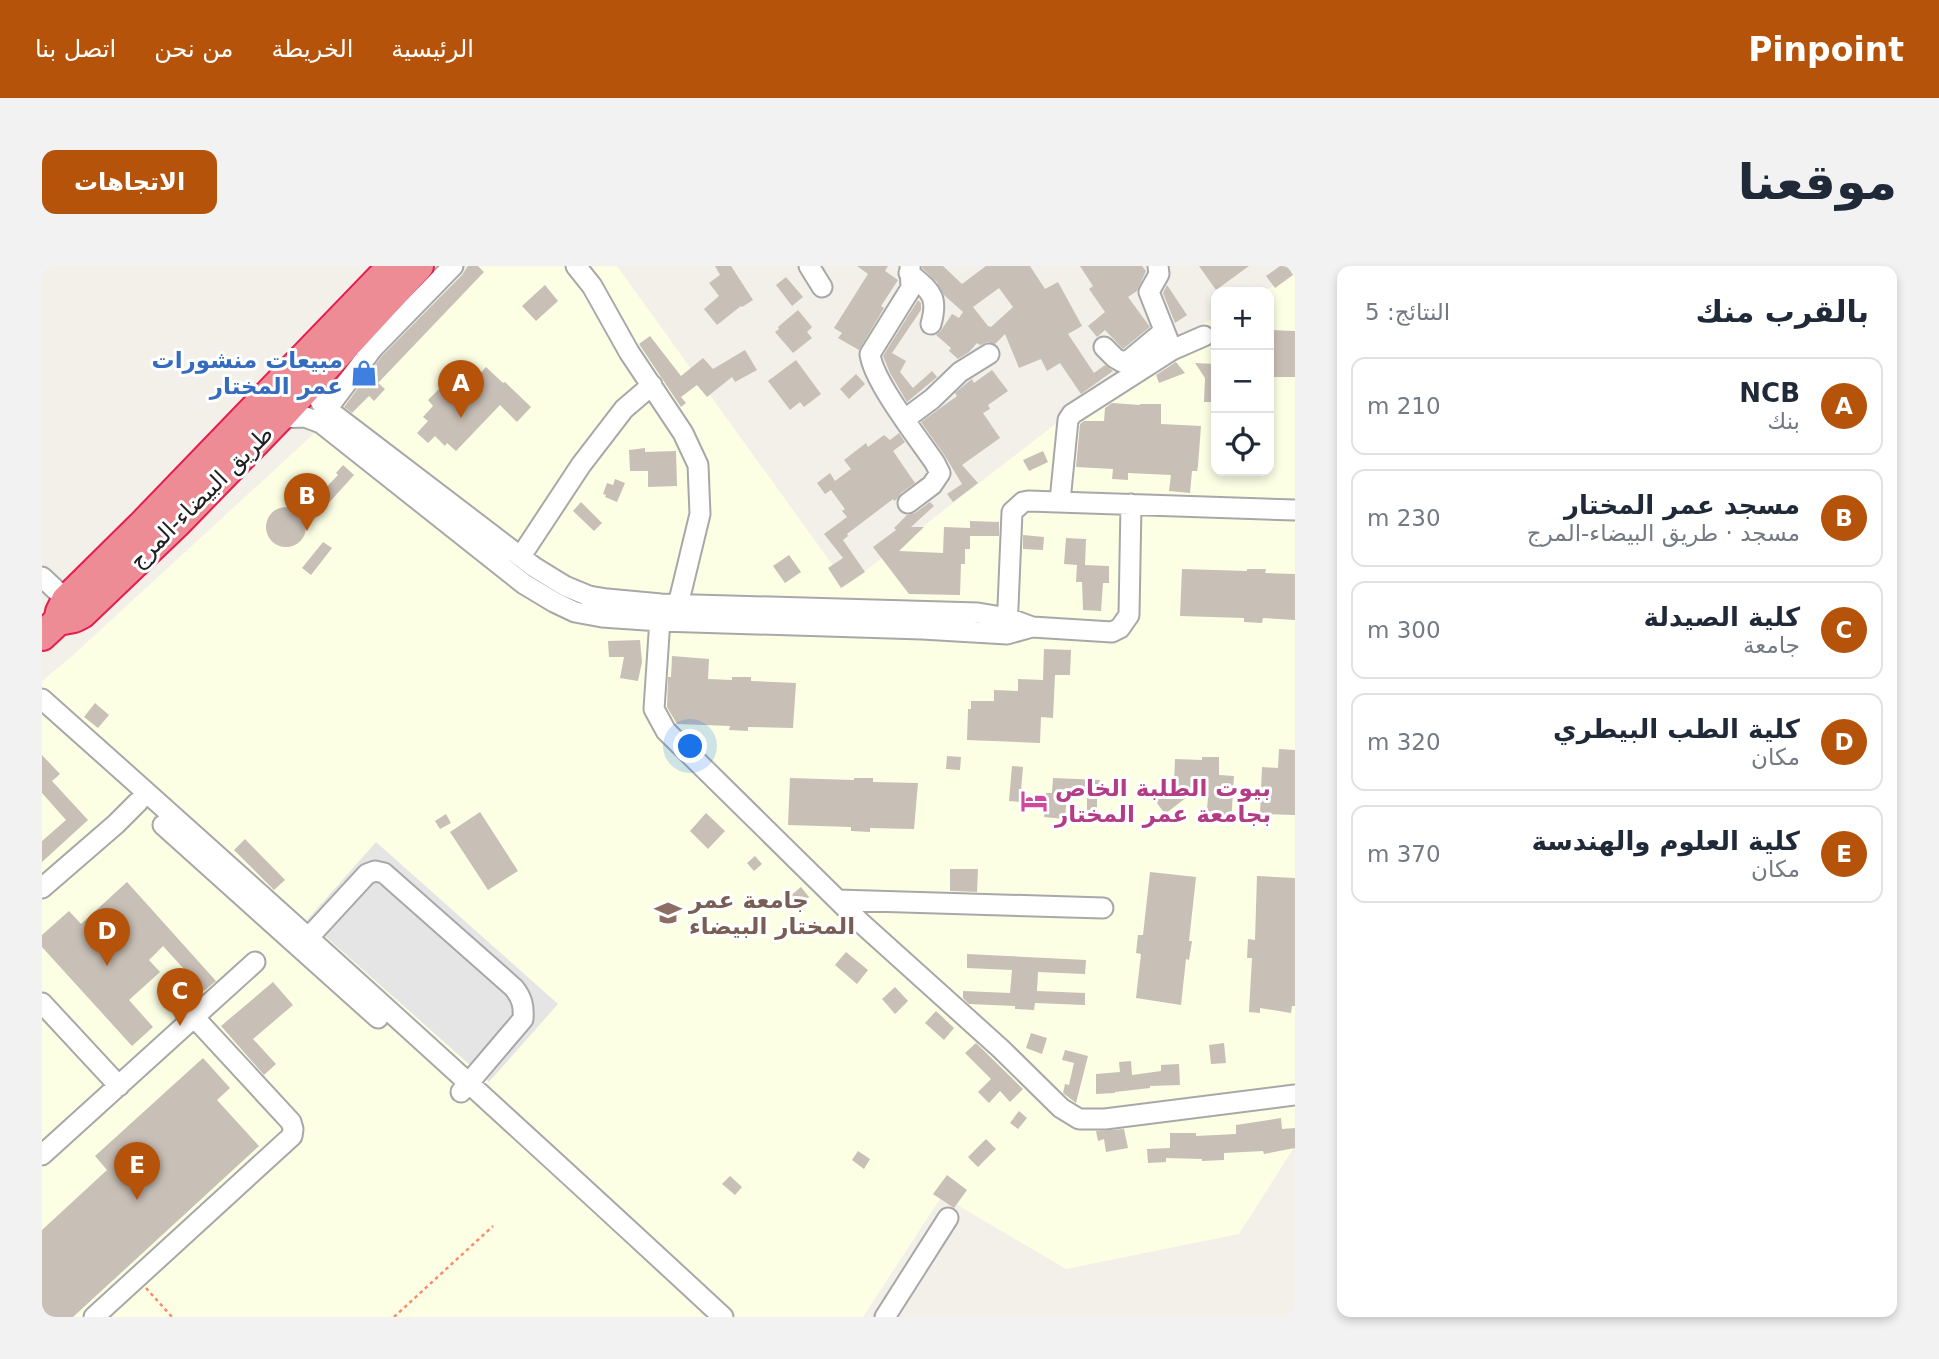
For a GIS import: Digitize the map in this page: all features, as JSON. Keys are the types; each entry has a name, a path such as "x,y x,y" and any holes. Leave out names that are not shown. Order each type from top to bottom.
{"highway":[{"name":"طريق البيضاء-المرج","path":"62,618 150,517 392,266"},
{"name":"طريق البيضاء-المرج","path":"62,618 176,524 310,384 361,345 419,266"}],"street":[{"path":"327,409 361,345 453,266"},
{"path":"576,266 592,286 629,352 683,433 698,465 699,514 666,610 654,709 666,731 838,900 1001,1049 1061,1108 1079,1119 1105,1119 1295,1095"},
{"path":"809,266 822,287"},
{"path":"1157,266 1159,274 1149,292 1172,350"},
{"path":"910,270 935,301 931,324"},
{"path":"908,503 932,485 940,473 886,390 871,363 870,354 911,288 910,270"},
{"path":"1104,347 1122,362 1129,360 1164,331"},
{"path":"1060,501 1068,420 1072,414 1172,350 1204,336"},
{"path":"905,419 932,399 960,372 989,354"},
{"path":"310,384 327,409 521,556 565,586 589,596 666,610 922,629 1007,626 1112,632 1121,628 1129,615 1131,504"},
{"path":"521,556 581,465 624,409 652,385"},
{"path":"279,418 305,417 321,423 524,584 554,603 575,612 602,617 666,610"},
{"path":"1007,626 1012,512 1023,502 1295,510"},
{"path":"42,577 62,618"},
{"path":"42,699 309,937 704,1317"},
{"path":"42,713 138,802 464,1088 578,1182 723,1317"},
{"path":"42,888 138,802"},
{"path":"309,937 367,874 375,871 384,873 514,988 521,997 523,1019 464,1088"},
{"path":"838,900 1103,908"},
{"path":"42,1155 255,962"},
{"path":"42,1003 118,1086"},
{"path":"94,1317 292,1136 291,1122 194,1017"},
{"path":"886,1317 948,1218"}],"path":[{"path":"394,1317 493,1226"},
{"path":"137,1278 172,1317"}],"shaded area":[{"name":"جامعة عمر المختار البيضاء","path":"470,266 617,266 847,585 1079,406 1189,331 1211,320 1211,476 1274,476 1274,287 1271,287 1295,274 1295,1146 1239,1234 1066,1269 942,1196 863,1317 42,1317 42,681 320,428"},
{"path":"376,842 558,1004 489,1082 307,920"}],"building":[{"path":"468,266 478,266 484,272 378,383 385,389 374,401 369,396 352,413 344,407 382,356"},
{"path":"715,266 731,266 753,300 717,325 704,309 719,296 709,283 720,275"},
{"path":"857,266 888,266 885,271 898,280 881,306 884,308 859,350 838,338 842,333 834,328 868,274"},
{"path":"943,266 962,284 986,266 1030,266 1045,289 1058,282 1082,326 1068,334 1094,373 1105,365 1113,371 1081,394 1060,363 1047,371 1041,359 1019,368 1005,334 995,344 977,343 958,359 949,351 951,348 936,335 952,314 959,318 963,312 944,295 937,282 922,268","holes":["999,288 1013,307 991,327 973,307"]},
{"path":"1080,266 1142,266 1146,271 1137,291 1128,297 1150,327 1123,349 1105,330 1097,337 1088,326 1105,312 1089,289 1093,286"},
{"path":"1199,266 1249,266 1220,287 1214,287"},
{"path":"1280,266 1287,266 1293,275 1275,288 1266,276"},
{"path":"786,277 803,297 792,306 776,285"},
{"path":"545,285 558,301 536,321 522,306"},
{"path":"1167,285 1187,315 1175,323 1163,293"},
{"path":"918,300 921,310 892,353 906,361 900,372 913,388 932,371 937,377 907,402 883,356"},
{"path":"798,310 812,327 807,332 812,338 793,353 775,332"},
{"path":"1274,330 1295,331 1295,377 1274,377"},
{"path":"650,336 681,376 703,358 713,369 745,350 757,370 735,382 732,377 707,397 697,385 681,397 686,403 681,407 639,344"},
{"path":"796,360 821,394 804,407 800,402 790,410 768,381"},
{"path":"1176,362 1185,373 1159,383 1156,375"},
{"path":"1195,363 1211,364 1211,402 1204,402 1205,378"},
{"path":"486,367 531,407 517,422 500,405 456,451 447,443 445,446 435,436 428,443 417,433 428,421 423,417 433,406 428,400 439,389 445,394 453,385 459,390 462,387 465,390"},
{"path":"992,370 1008,391 988,405 990,409 983,413 1000,438 962,465 978,483 953,502 947,494 962,484 921,422 957,396 955,393 972,379 974,383"},
{"path":"856,374 865,384 849,399 840,389"},
{"path":"1112,403 1161,404 1161,424 1201,426 1198,466 1197,471 1192,471 1190,493 1169,491 1171,475 1128,473 1128,480 1112,479 1113,469 1076,467 1080,424 1084,421 1104,421 1105,408"},
{"path":"899,433 905,442 893,451 915,483 896,500 893,499 847,534 843,540 865,572 841,588 828,568 843,558 824,534 847,517 842,511 845,509 831,490 825,494 817,483 830,473 835,481 851,469 844,460 866,443 868,447 884,435 890,440"},
{"path":"645,448 645,452 676,451 677,486 648,487 648,471 630,471 629,450"},
{"path":"1043,451 1048,462 1029,471 1023,460"},
{"path":"343,465 354,475 326,506 317,497 338,475 336,473"},
{"path":"615,479 625,483 617,502 603,494 607,483 613,485"},
{"path":"581,502 602,523 594,531 573,511"},
{"path":"930,502 934,506 911,527 924,527 899,551 943,553 944,527 970,528 970,521 999,522 999,536 970,536 970,549 965,549 965,564 961,564 960,595 909,594 873,547 896,530 894,528 907,515 915,513"},
{"path":"286,507 300,513 306,527 300,541 286,547 272,541 266,527 272,513"},
{"path":"1023,535 1044,537 1043,550 1023,549"},
{"path":"1066,538 1086,539 1085,565 1109,566 1109,583 1103,583 1101,611 1083,610 1082,582 1076,582 1077,565 1064,564"},
{"path":"323,542 332,548 311,575 302,568"},
{"path":"789,555 801,572 785,583 773,566"},
{"path":"1182,569 1266,569 1265,573 1295,574 1295,620 1263,618 1262,623 1244,622 1244,618 1180,616"},
{"path":"640,640 642,662 638,681 620,678 624,657 609,657 608,641"},
{"path":"1044,649 1071,650 1070,675 1055,675 1053,718 1041,717 1040,743 967,740 968,709 971,709 971,701 994,701 994,690 1018,691 1018,679 1043,680"},
{"path":"672,656 709,659 708,679 732,680 732,677 751,677 751,681 796,683 793,728 748,727 748,731 729,730 730,726 677,724 667,707"},
{"path":"95,703 109,715 98,728 84,717"},
{"path":"1279,749 1295,750 1295,815 1260,814 1262,767 1278,768"},
{"path":"42,755 60,774 52,781 88,820 42,862 42,841 66,820 42,793"},
{"path":"947,756 961,757 960,770 946,769"},
{"path":"1202,757 1219,757 1219,775 1234,776 1231,824 1206,822 1208,797 1187,797 1165,814 1154,799 1174,783 1175,759 1202,760"},
{"path":"1012,766 1023,767 1020,802 1009,801"},
{"path":"790,778 873,778 873,782 918,783 914,829 870,828 870,832 851,831 851,827 788,825"},
{"path":"1053,778 1100,780 1097,811 1087,811 1087,796 1067,795 1065,819 1044,817 1046,793 1052,793"},
{"path":"480,812 518,871 488,890 450,832"},
{"path":"706,813 725,831 708,849 690,831"},
{"path":"446,814 451,823 440,829 435,821"},
{"path":"245,839 285,880 274,890 234,850"},
{"path":"755,856 762,864 754,871 747,863"},
{"path":"950,869 978,869 977,892 950,891"},
{"path":"1150,872 1196,877 1189,941 1192,941 1189,960 1186,959 1181,1005 1136,998 1141,954 1136,953 1138,935 1143,935"},
{"path":"1257,876 1295,878 1295,1006 1292,1006 1291,1013 1260,1008 1260,1013 1249,1012 1252,958 1247,958 1248,939 1255,940"},
{"path":"127,882 216,981 204,991 163,946 149,960 160,972 129,1000 153,1027 132,1046 42,947 42,935 69,911 81,924"},
{"path":"801,887 809,897 798,907 789,897"},
{"path":"846,952 868,970 857,984 835,965"},
{"path":"967,954 1086,960 1085,974 1038,972 1037,991 1085,993 1085,1005 1035,1003 1034,1010 1015,1009 1015,1006 969,1004 963,998 963,991 1010,993 1012,970 967,968"},
{"path":"273,982 293,1005 253,1039 276,1064 264,1075 221,1026"},
{"path":"895,987 908,1001 895,1014 882,999"},
{"path":"936,1011 954,1028 944,1040 925,1023"},
{"path":"1031,1033 1047,1038 1042,1054 1026,1048"},
{"path":"976,1043 1023,1089 1010,1102 1000,1091 989,1103 978,1092 991,1079 965,1053"},
{"path":"1224,1043 1226,1063 1211,1064 1209,1045"},
{"path":"1065,1050 1088,1056 1076,1103 1063,1093 1065,1084 1069,1085 1074,1063 1062,1060"},
{"path":"203,1058 230,1088 217,1100 259,1146 73,1317 42,1317 42,1230 107,1170 95,1156"},
{"path":"1131,1061 1132,1075 1161,1071 1161,1065 1179,1064 1180,1085 1150,1086 1096,1094 1096,1074 1120,1072 1119,1062"},
{"path":"1019,1111 1027,1118 1018,1129 1010,1123"},
{"path":"1281,1118 1282,1129 1295,1128 1295,1148 1264,1154 1263,1151 1224,1153 1224,1160 1166,1158 1166,1162 1148,1163 1147,1149 1170,1148 1170,1133 1196,1133 1196,1136 1236,1134 1236,1125"},
{"path":"1124,1129 1128,1148 1106,1152 1104,1139 1098,1141 1096,1131"},
{"path":"986,1139 996,1149 978,1167 968,1157"},
{"path":"858,1151 870,1159 864,1169 852,1160"},
{"path":"947,1175 967,1190 954,1208 933,1194"},
{"path":"730,1176 742,1187 735,1195 722,1184"}],"place":[{"name":"مبيعات منشورات عمر المختار","path":"364,373"},
{"name":"NCB","path":"461,418"},
{"name":"مسجد عمر المختار","path":"307,531"},
{"name":"بيوت الطلبة الخاص بجامعة عمر المختار","path":"1034,801"},
{"name":"جامعة عمر المختار البيضاء","path":"668,913"},
{"name":"كلية الطب البيطري","path":"107,966"},
{"name":"كلية الصيدلة","path":"180,1026"},
{"name":"كلية العلوم والهندسة","path":"137,1200"}]}
